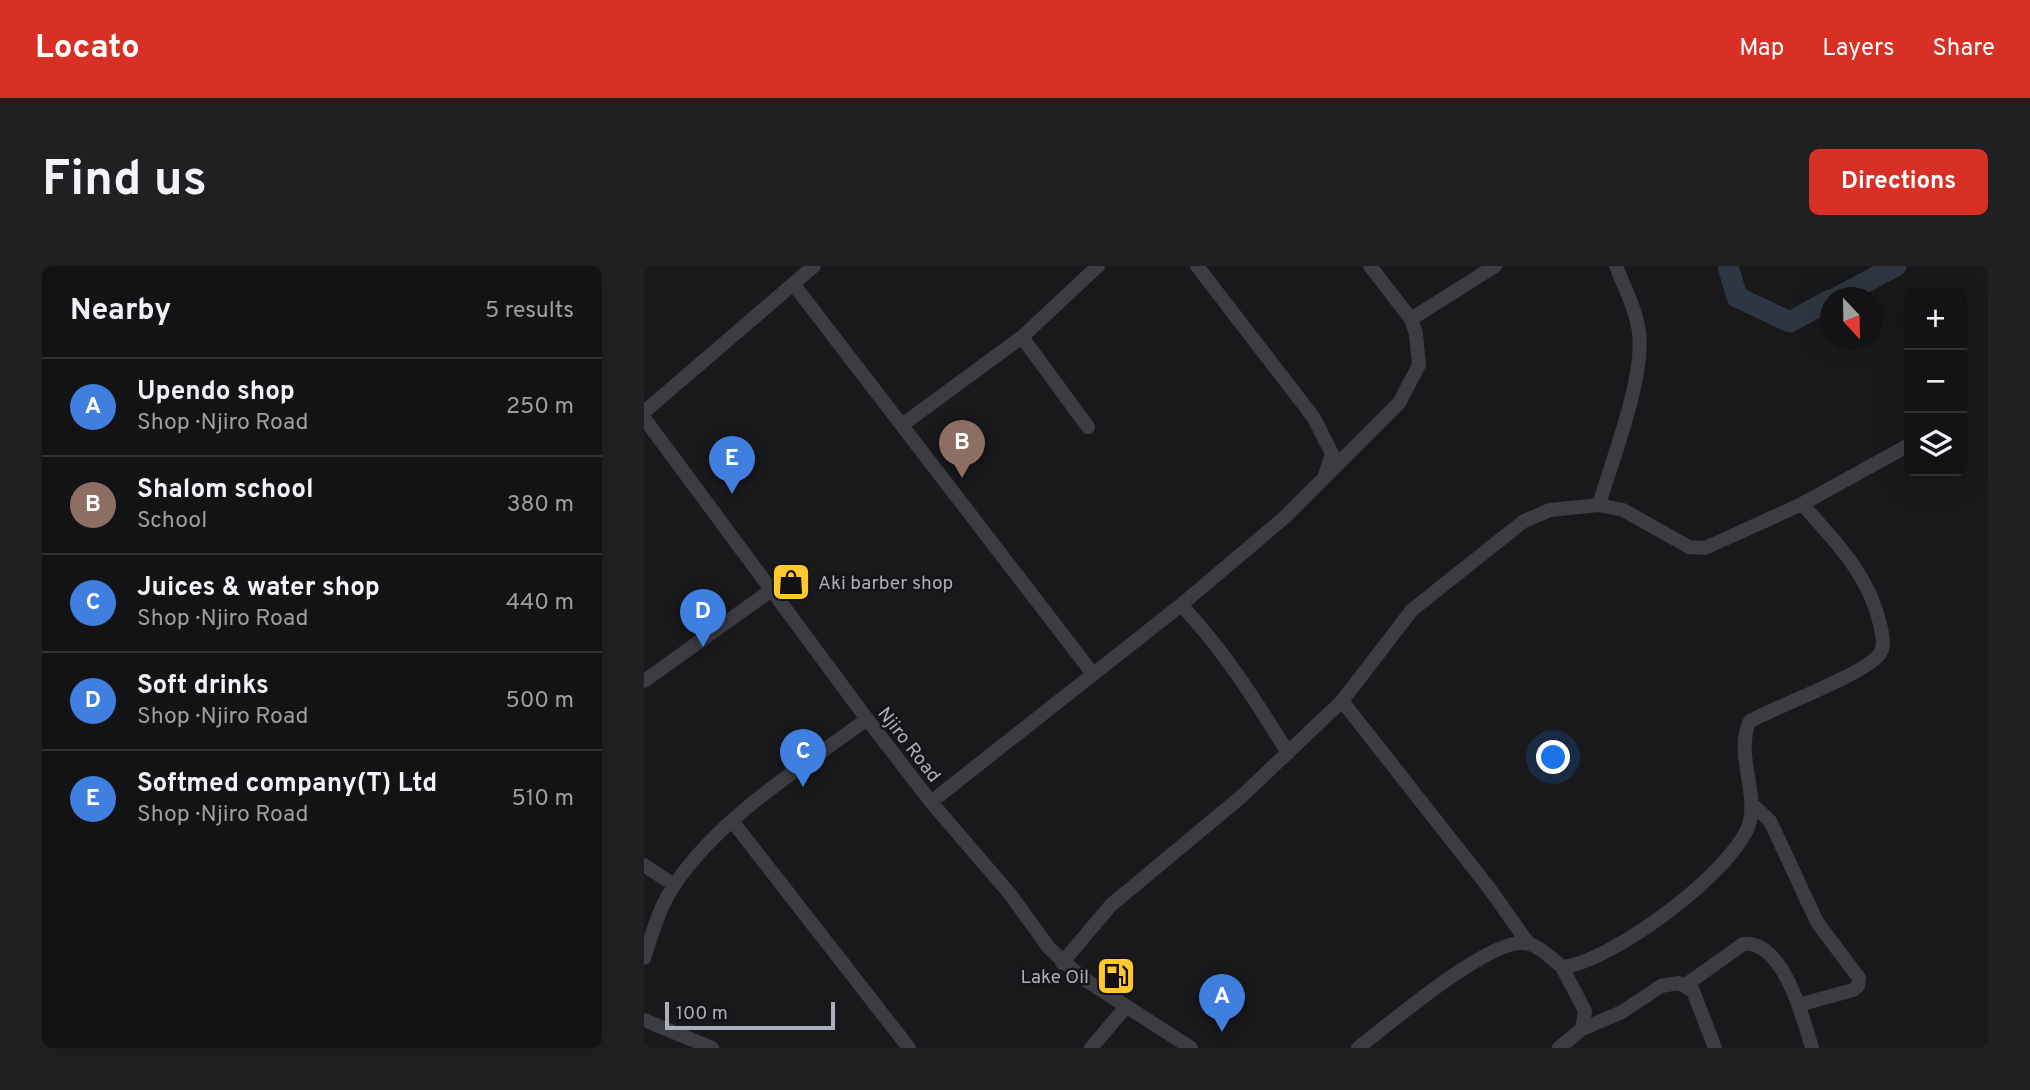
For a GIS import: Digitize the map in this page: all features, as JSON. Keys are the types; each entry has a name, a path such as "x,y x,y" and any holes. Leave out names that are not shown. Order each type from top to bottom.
{"street":[{"path":"644,412 814,266"},
{"path":"902,425 1022,337 1098,266"},
{"path":"1197,266 1314,418 1332,454 1324,477"},
{"path":"1411,319 1495,266"},
{"path":"1599,505 1631,393 1639,345 1638,324 1616,266"},
{"path":"931,802 1181,605 1285,517 1370,435 1409,387 1416,375 1419,354 1411,319 1376,268"},
{"path":"794,285 1093,674"},
{"path":"1022,337 1088,427"},
{"name":"Njiro Road","path":"644,418 867,719 931,802 970,844 1062,963 1191,1048"},
{"path":"1062,963 1111,905 1242,796 1342,701 1400,623 1455,573 1524,521 1550,510 1599,505 1623,510 1697,549 1802,504 1904,448"},
{"path":"1562,967 1577,966 1594,959 1674,908 1706,880 1728,854 1749,824 1752,804 1744,743 1750,721 1855,671 1878,657 1882,649 1877,613 1865,579 1802,504"},
{"path":"644,681 773,589"},
{"path":"1181,605 1206,631 1288,753"},
{"path":"1342,701 1489,888 1528,943 1562,967 1585,1011 1582,1029"},
{"path":"644,958 674,885 733,821 867,719"},
{"path":"1752,804 1770,821 1817,922 1859,978 1858,986 1853,990 1798,1004"},
{"path":"733,821 859,979 909,1048"},
{"path":"644,865 674,885"},
{"path":"1358,1048 1474,964 1510,945 1528,943"},
{"path":"1559,1048 1582,1029 1622,1012 1661,986 1671,983 1687,984 1723,956 1743,944 1754,943 1764,947 1776,963 1798,1004 1812,1048"},
{"path":"1687,984 1697,999 1715,1048"},
{"path":"1091,1048 1125,1007"},
{"path":"644,1020 712,1048"}],"waterway":[{"path":"1728,266 1737,297 1790,322 1820,306"},
{"path":"1857,287 1896,266"}],"place":[{"name":"Shalom school","path":"962,478"},
{"name":"Softmed company(T) Ltd","path":"732,494"},
{"name":"Aki barber shop","path":"791,582"},
{"name":"Soft drinks","path":"703,647"},
{"name":"Juices & water shop","path":"803,787"},
{"name":"Lake Oil","path":"1116,976"},
{"name":"Upendo shop","path":"1222,1032"}]}
